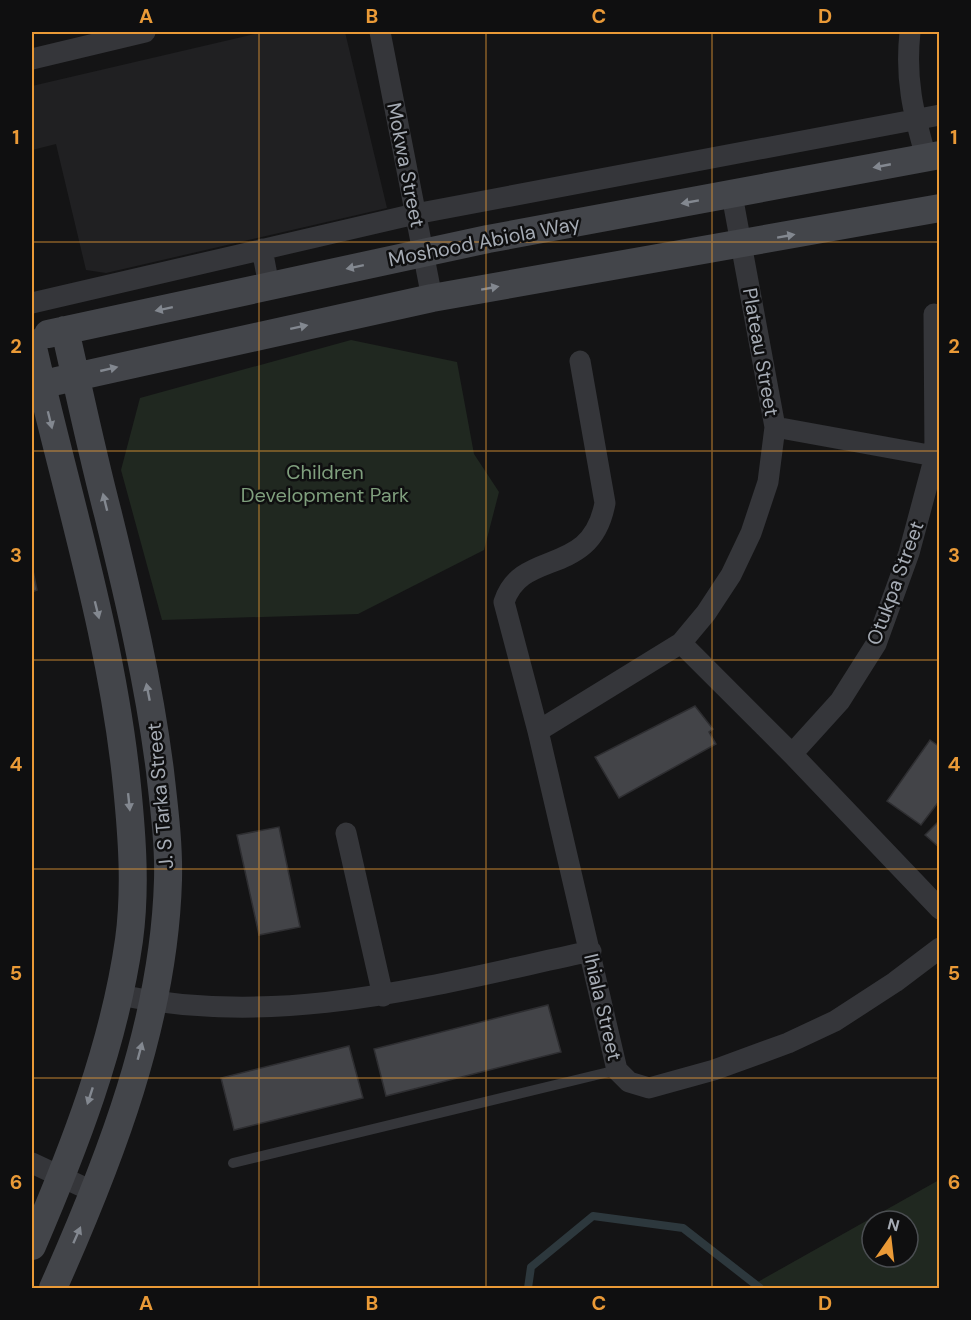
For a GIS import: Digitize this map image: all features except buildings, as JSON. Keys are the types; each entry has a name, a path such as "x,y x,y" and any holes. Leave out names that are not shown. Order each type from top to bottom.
{"street":[{"path":"32,59 146,32"},
{"name":"Mokwa Street","path":"380,32 432,298"},
{"path":"910,32 907,67 910,102 915,119 933,156"},
{"path":"32,303 415,214 939,115"},
{"name":"Moshood Abiola Way","path":"32,338 422,252 933,156"},
{"name":"Plateau Street","path":"538,731 681,643 706,613 731,575 751,533 768,482 775,427 732,195"},
{"path":"36,386 432,298 939,208"},
{"path":"262,249 269,286"},
{"name":"Otukpa Street","path":"792,754 840,701 876,644 909,554 937,457 934,314"},
{"name":"J. S Tarka Street","path":"53,1288 96,1192 124,1108 153,1002 168,880 165,818 152,708 135,624 64,330"},
{"name":"J. S Tarka Street","path":"32,343 36,386 102,632 120,714 131,823 133,881 129,938 119,995 90,1096 62,1177 32,1246"},
{"name":"Ihiala Street","path":"580,361 605,503 602,523 591,540 567,558 522,574 509,586 504,602 538,731 617,1070 629,1083 649,1088 714,1070 788,1043 835,1021 895,982 939,948"},
{"path":"775,427 937,457"},
{"path":"681,643 792,754 939,909"},
{"path":"346,833 383,996"},
{"path":"119,995 153,1002 224,1009 268,1008 383,996 591,951"},
{"path":"32,1162 96,1192"}],"lane":[{"path":"233,1163 617,1070"}],"shaded area":[{"path":"263,32 345,32 387,208 106,273 86,270 56,144 32,150 32,86"}],"green space":[{"name":"Children Development Park","path":"351,340 457,362 474,454 499,492 484,550 358,614 162,620 121,470 140,398"},
{"path":"939,1180 939,1288 747,1288 860,1224 860,1269 920,1269 920,1209 887,1209"}],"waterway":[{"path":"528,1288 531,1267 593,1216 683,1228 760,1288"}]}
